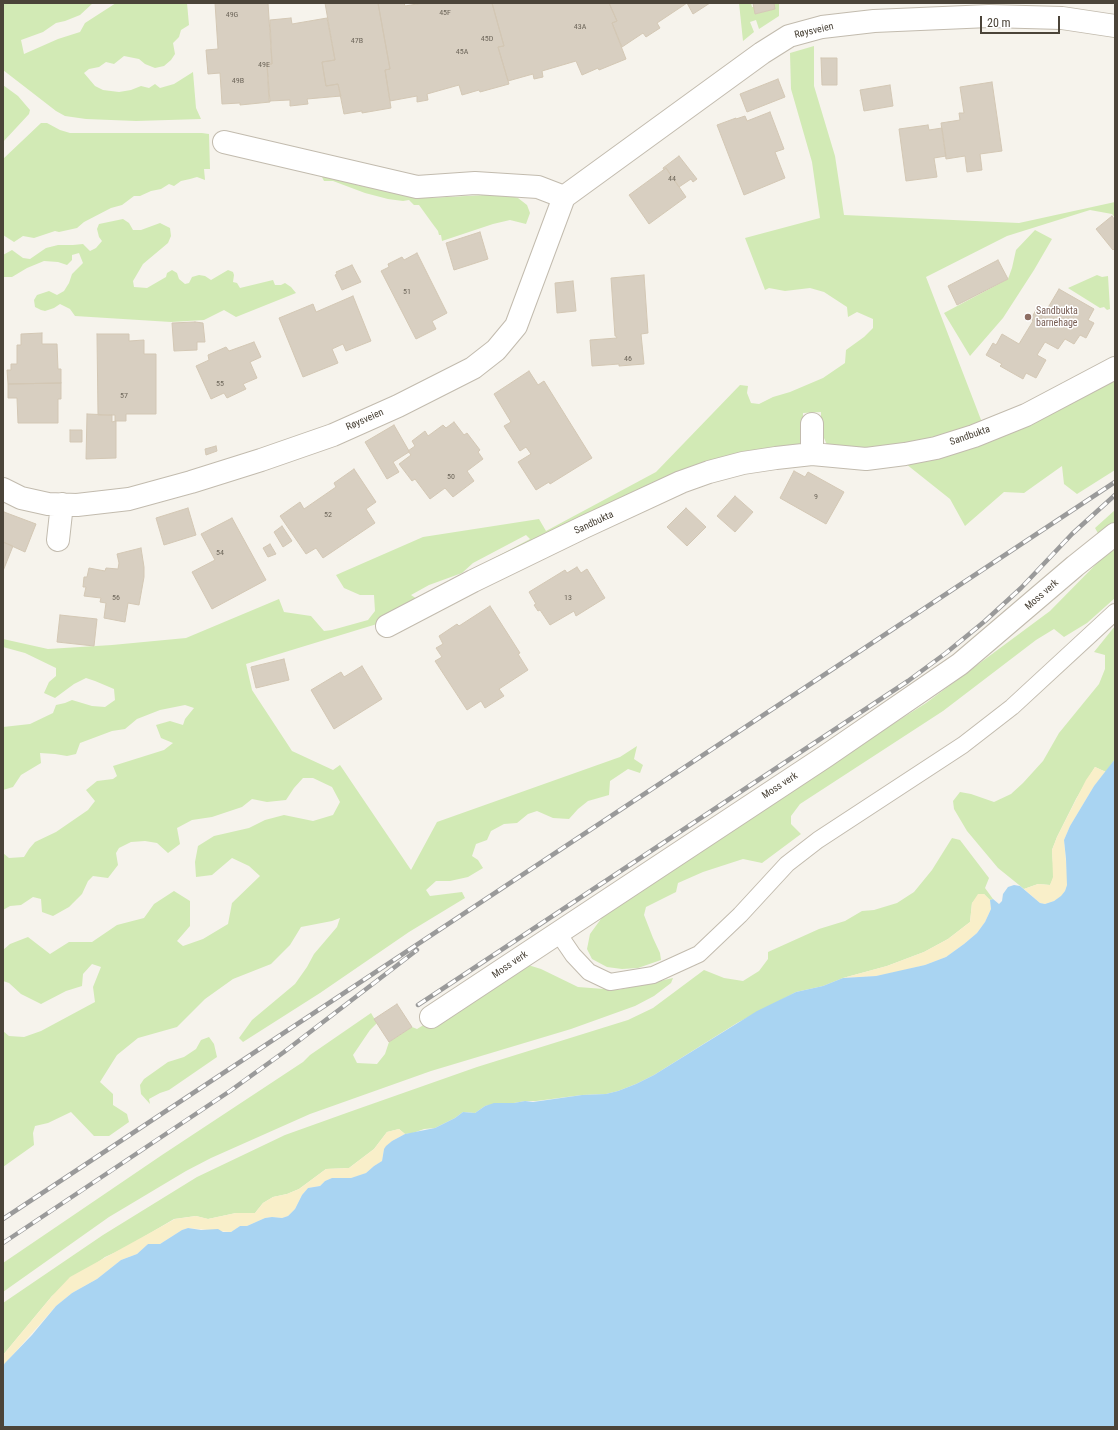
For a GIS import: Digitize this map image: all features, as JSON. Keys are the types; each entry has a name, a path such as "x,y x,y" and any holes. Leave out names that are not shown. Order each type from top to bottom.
{"street":[{"name":"Røysveien","path":"3,489 21,498 48,504 77,505 130,499 192,482 261,460 333,434 398,406 473,368 496,350 516,326 564,197 762,53 789,36 822,27 874,21 990,16 1062,18 1115,26"},
{"path":"224,142 417,187 475,183 538,187 564,197"},
{"name":"Sandbukta","path":"388,626 480,578 584,527 681,482 709,472 743,463 812,454 866,459 936,448 974,436 1026,415 1115,368"},
{"path":"812,424 812,454"},
{"path":"58,540 62,504"},
{"name":"Moss verk","path":"431,1017 826,756 960,664 1115,534"}],"lane":[{"path":"558,933 573,955 589,972 610,982 653,975 699,954 740,915 787,864 818,840 963,745 1012,707 1115,612"}],"green space":[{"path":"3,3 93,3 80,15 56,23 43,32 21,40 24,54 58,39 80,32 85,23 116,3 187,3 189,25 181,30 179,37 173,43 175,54 164,66 155,68 145,64 139,59 124,56 114,64 106,62 99,67 89,69 84,73 95,86 103,90 119,92 131,90 141,86 149,88 155,84 160,88 174,84 193,72 196,108 201,119 136,121 86,119 65,116 56,111 3,70"},
{"path":"739,3 751,3 752,7 754,7 755,14 775,9 774,3 779,3 779,16 759,29 756,20 750,22 754,32 743,41"},
{"path":"814,46 814,86 835,156 844,215 1019,223 1115,202 1115,218 1112,214 1090,210 1007,236 926,277 983,425 892,450 828,447 821,428 821,412 803,413 803,442 798,446 481,565 530,539 526,535 473,563 462,573 429,585 411,595 417,599 390,620 246,664 252,690 292,751 333,770 340,765 411,870 437,822 620,757 637,746 634,759 643,765 640,773 628,769 610,781 609,795 588,801 569,819 553,818 537,811 528,814 517,823 504,824 491,831 487,840 476,844 472,856 478,860 483,868 468,877 450,881 436,881 426,890 430,896 462,892 465,898 409,932 320,993 243,1042 239,1038 252,1020 295,984 314,954 337,927 340,918 301,927 290,945 271,964 233,979 205,999 177,1027 138,1038 117,1055 100,1082 113,1094 113,1105 127,1114 129,1122 109,1136 94,1136 71,1112 48,1123 35,1126 33,1133 34,1145 3,1167 3,1031 9,1036 24,1037 41,1031 95,1002 93,987 101,967 92,964 83,974 82,986 66,991 41,1004 21,994 9,983 3,981 3,950 10,944 28,937 50,954 69,942 92,942 117,925 144,918 154,904 174,891 190,901 190,926 177,941 183,946 203,939 228,924 232,903 260,876 249,866 232,858 212,875 196,877 195,862 198,846 214,836 249,828 265,820 284,815 313,821 333,815 340,802 332,787 313,778 303,778 286,800 267,802 252,799 242,807 212,817 192,820 177,828 180,844 168,853 157,843 145,841 131,842 119,848 116,853 118,865 108,878 93,876 88,881 82,894 69,907 53,916 42,912 41,899 33,897 21,905 10,906 3,910 3,853 9,858 24,857 35,842 56,832 88,810 95,801 86,790 97,781 113,779 117,776 113,766 164,750 173,743 161,738 156,725 170,721 183,725 185,719 194,708 185,705 160,710 137,719 125,729 112,731 80,743 76,754 67,756 40,753 41,763 21,775 13,787 3,790 3,727 30,724 53,713 56,705 72,700 92,706 105,707 115,700 114,689 86,678 74,684 55,698 44,693 49,682 56,676 56,668 25,653 3,647 3,639 48,649 186,638 279,599 284,612 311,616 324,631 368,620 375,611 374,595 360,595 344,588 336,575 423,537 539,519 546,531 656,472 740,385 748,386 747,393 751,403 759,404 773,397 790,392 823,378 845,363 846,350 864,337 873,328 873,319 857,312 848,317 847,307 824,292 810,288 785,291 769,288 765,290 745,238 820,218 812,162 791,89 790,53"},
{"path":"3,85 18,96 30,110 29,114 3,142"},
{"path":"41,123 47,123 60,130 70,133 209,134 210,169 204,169 205,180 197,177 181,181 174,186 169,184 161,189 151,191 140,196 134,196 122,205 111,208 84,222 77,228 59,232 55,231 34,238 23,236 14,242 3,235 3,159"},
{"path":"312,170 357,185 411,196 428,198 505,194 518,198 527,205 530,213 526,224 510,220 442,241 441,235 439,235 438,231 419,205 414,205 409,200 403,201 388,199 365,193 333,181 324,181 322,177 310,172"},
{"path":"123,219 129,223 133,230 141,230 160,223 170,228 171,236 168,243 143,264 133,281 134,287 147,288 166,277 167,273 172,270 177,273 179,279 185,284 189,283 192,277 199,275 205,276 211,280 228,270 233,272 233,282 237,283 240,288 273,280 275,285 285,283 296,293 236,317 224,310 204,320 171,322 75,316 70,309 60,304 45,311 35,307 34,300 37,295 49,291 57,295 64,291 72,274 83,263 79,253 72,255 72,260 67,265 58,262 44,261 27,268 12,277 3,277 3,255 12,250 23,258 30,259 46,248 58,245 83,244 90,251 96,248 102,241 99,237 97,229 99,224"},
{"path":"1035,230 1052,239 1003,318 970,356 944,313 1008,279 1016,250"},
{"path":"1097,275 1102,277 1108,276 1110,309 1107,310 1104,307 1100,308 1068,288"},
{"path":"1115,377 1115,470 1077,494 1064,484 1062,466 1024,493 1004,492 965,526 950,499 906,464"},
{"path":"1115,510 1115,525 1099,535 1095,528"},
{"path":"1115,547 1115,598 1087,623 1064,637 1054,629 1036,640 943,711 800,804 791,816 791,824 801,834 762,863 743,859 703,872 678,883 676,892 646,907 644,915 660,953 661,960 638,968 622,969 607,967 592,959 587,949 590,934 606,912 926,703 1050,611 1109,551"},
{"path":"1115,626 1115,759 1106,772 1095,767 1076,799 1052,850 1054,877 1050,885 1038,884 1024,889 998,868 967,831 954,809 953,801 960,792 994,802 1011,794 1023,783 1043,761 1059,733 1099,684 1105,669 1105,655 1094,652"},
{"path":"952,838 960,840 989,878 985,888 993,899 990,900 984,894 972,903 970,922 948,939 924,952 887,966 843,978 823,986 796,992 737,1023 654,1075 618,1091 606,1094 582,1095 536,1101 498,1103 485,1106 475,1113 463,1112 455,1118 435,1128 405,1134 399,1129 387,1132 374,1149 349,1168 326,1169 299,1189 287,1194 273,1197 263,1203 255,1213 236,1213 208,1219 196,1216 174,1219 125,1248 105,1257 52,1296 3,1355 3,1303 103,1235 197,1177 285,1135 477,1067 628,1020 653,1008 704,970 724,978 743,981 759,971 768,959 768,952 819,929 845,921 862,911 874,910 897,903 914,892 932,870"},
{"path":"528,965 541,969 578,987 617,990 673,978 671,983 654,996 635,1006 571,1029 431,1071 310,1114 211,1158 186,1171 109,1217 3,1292 3,1263 162,1155 303,1062 310,1055 371,1013 377,1023 370,1030 353,1055 357,1063 377,1064 385,1054 389,1042 412,1027 417,1029 516,969"},
{"path":"209,1037 214,1044 217,1057 169,1090 149,1099 150,1104 141,1094 140,1085 144,1079 168,1062 184,1057 196,1049 201,1040"}],"sand":[{"path":"1095,767 1106,772 1094,786 1070,826 1064,840 1067,873 1067,885 1065,891 1061,897 1054,901 1045,904 1040,903 1024,889 1038,884 1050,885 1053,877 1052,850 1086,780"},
{"path":"978,894 984,894 990,900 991,909 985,922 977,933 946,957 925,965 901,971 876,976 843,978 887,966 924,952 948,939 970,922 972,903"},
{"path":"399,1129 405,1134 392,1141 384,1149 382,1161 366,1173 359,1176 351,1178 332,1178 325,1181 320,1186 308,1188 302,1195 295,1209 288,1216 282,1218 265,1218 247,1226 240,1226 231,1232 188,1228 182,1230 160,1244 148,1244 137,1254 121,1260 97,1279 72,1293 56,1306 3,1366 3,1355 52,1296 70,1277 175,1219 196,1216 208,1219 236,1213 255,1213 263,1203 273,1197 287,1194 299,1189 326,1169 349,1168 374,1149 387,1132"}],"water":[{"path":"1115,759 1115,1427 3,1427 3,1366 5,1363 32,1335 56,1306 72,1293 97,1279 121,1260 137,1254 148,1244 160,1244 182,1230 188,1228 201,1230 218,1229 223,1232 231,1232 240,1226 247,1226 265,1218 282,1218 288,1216 295,1209 302,1195 308,1188 320,1186 325,1181 332,1178 351,1178 366,1173 382,1161 386,1146 405,1134 435,1128 455,1118 463,1112 475,1113 485,1106 494,1103 514,1103 525,1101 533,1102 582,1095 606,1094 618,1091 654,1075 757,1011 796,992 823,986 843,978 876,976 925,965 946,957 977,933 985,922 991,909 990,900 993,899 999,904 1002,901 1003,894 1008,887 1014,885 1020,886 1040,903 1045,904 1054,901 1061,896 1067,885 1064,840 1070,826 1094,786"}],"building":[{"path":"215,3 268,3 272,64 267,64 270,102 240,105 240,103 222,104 220,73 208,74 206,50 218,49"},
{"path":"325,3 378,3 390,69 385,70 391,108 362,113 362,111 344,114 338,84 326,86 322,62 335,60"},
{"path":"378,3 404,3 405,6 423,3 492,3 504,46 498,47 509,84 462,95 459,85 427,94 428,100 417,102 417,96 390,101 385,70 390,69"},
{"path":"492,3 609,3 617,21 612,23 626,59 582,75 576,61 542,71 543,77 534,79 533,74 508,81 498,47 504,46"},
{"path":"609,3 687,3 657,23 660,28 646,37 643,33 622,47 612,23 617,21"},
{"path":"687,3 710,3 693,14"},
{"path":"753,3 774,3 775,9 755,14"},
{"path":"291,18 292,24 327,18 335,60 322,62 326,86 338,84 341,96 307,99 308,104 290,106 290,100 269,101 267,64 272,64 270,20"},
{"path":"821,58 837,58 837,85 822,85"},
{"path":"778,79 785,97 747,112 740,94"},
{"path":"992,82 1002,151 980,154 982,170 967,172 965,156 946,159 941,123 960,120 959,113 964,113 960,87"},
{"path":"890,85 893,106 864,111 860,90"},
{"path":"770,112 784,149 775,152 785,178 744,195 717,125 745,116 747,121"},
{"path":"928,125 929,130 942,128 946,156 934,158 937,177 906,181 899,129"},
{"path":"679,156 697,179 693,182 691,179 679,187 666,168 664,170 663,168"},
{"path":"666,168 686,197 649,224 629,195"},
{"path":"1112,216 1115,220 1115,248 1113,250 1096,229"},
{"path":"480,232 488,259 454,270 446,243"},
{"path":"417,253 447,313 432,321 436,329 416,339 381,271 389,267 388,264 402,257 404,260"},
{"path":"998,260 1008,279 957,305 948,286"},
{"path":"352,265 361,282 342,290 335,275 337,274 336,272"},
{"path":"644,275 648,333 641,334 644,364 592,366 590,340 617,338 615,336 611,278"},
{"path":"573,281 576,311 557,313 555,283"},
{"path":"1059,289 1094,309 1088,320 1094,323 1086,338 1080,335 1074,344 1065,339 1058,349 1045,342 1037,355 1046,360 1036,378 1026,373 1023,379 1000,366 1002,364 986,355 993,343 996,345 1002,334 1019,344 1033,321 1031,319 1038,306 1046,311"},
{"path":"353,296 371,341 346,351 343,344 332,349 338,363 303,377 279,318 313,304 316,312"},
{"path":"172,323 203,323 205,342 197,342 197,350 174,351"},
{"path":"42,333 42,344 57,344 58,369 61,369 61,383 8,384 7,370 11,370 11,364 17,364 17,345 21,345 21,334"},
{"path":"97,334 129,334 129,341 144,340 144,354 156,354 156,414 126,414 126,421 115,421 115,415 98,415"},
{"path":"254,342 261,357 250,362 257,378 243,384 246,389 227,398 224,393 211,399 196,366 209,360 208,355 226,347 229,351"},
{"path":"529,371 538,385 544,381 592,458 550,484 549,482 536,490 518,462 531,454 526,447 520,451 504,426 511,422 494,394"},
{"path":"61,383 61,399 58,399 58,423 18,423 17,398 8,398 8,384"},
{"path":"87,414 112,415 112,422 116,421 116,458 86,459"},
{"path":"454,422 464,435 467,433 480,450 478,452 483,459 467,471 474,481 453,497 445,488 430,499 415,479 412,481 399,464 411,455 408,451 415,446 412,441 425,431 428,436 443,425 446,428"},
{"path":"394,425 409,452 393,462 399,472 387,479 365,442"},
{"path":"70,430 82,430 82,442 70,442"},
{"path":"216,446 217,451 206,455 205,449"},
{"path":"354,469 376,502 366,509 375,523 323,558 316,548 306,554 280,516 300,502 304,509 336,487 334,483"},
{"path":"794,471 805,477 808,472 844,492 826,524 780,498"},
{"path":"735,496 753,512 735,532 717,516"},
{"path":"188,508 196,535 164,545 156,518"},
{"path":"686,508 706,527 687,546 667,527"},
{"path":"4,512 36,524 25,552 3,542"},
{"path":"232,518 266,580 212,609 192,572 215,560 201,534"},
{"path":"282,526 292,541 283,547 274,532"},
{"path":"3,542 13,546 3,571"},
{"path":"270,544 276,554 268,557 263,548"},
{"path":"141,548 144,577 139,605 128,603 125,622 104,618 106,603 100,602 101,598 84,596 86,587 83,587 84,577 87,577 89,568 105,571 106,568 118,569 119,563 117,554"},
{"path":"577,567 581,573 587,569 605,598 576,616 574,611 550,625 540,610 538,611 534,605 536,604 529,592 565,570 567,573"},
{"path":"490,606 520,653 518,654 528,670 499,689 504,696 485,708 481,701 467,710 435,661 442,657 436,648 443,644 439,636 457,624 459,626"},
{"path":"60,615 97,619 94,646 57,642"},
{"path":"284,659 289,680 256,688 251,667"},
{"path":"362,666 382,699 334,729 311,690 341,672 344,677"},
{"path":"397,1004 412,1027 389,1042 374,1019"}],"railway":[{"path":"3,1219 1115,482"},
{"path":"418,1005 908,681 946,653 985,621 1021,588 1072,534 1115,495"},
{"path":"3,1243 230,1091 284,1052 417,950"}],"place":[{"name":"Sandbukta barnehage","path":"1028,317"}]}
